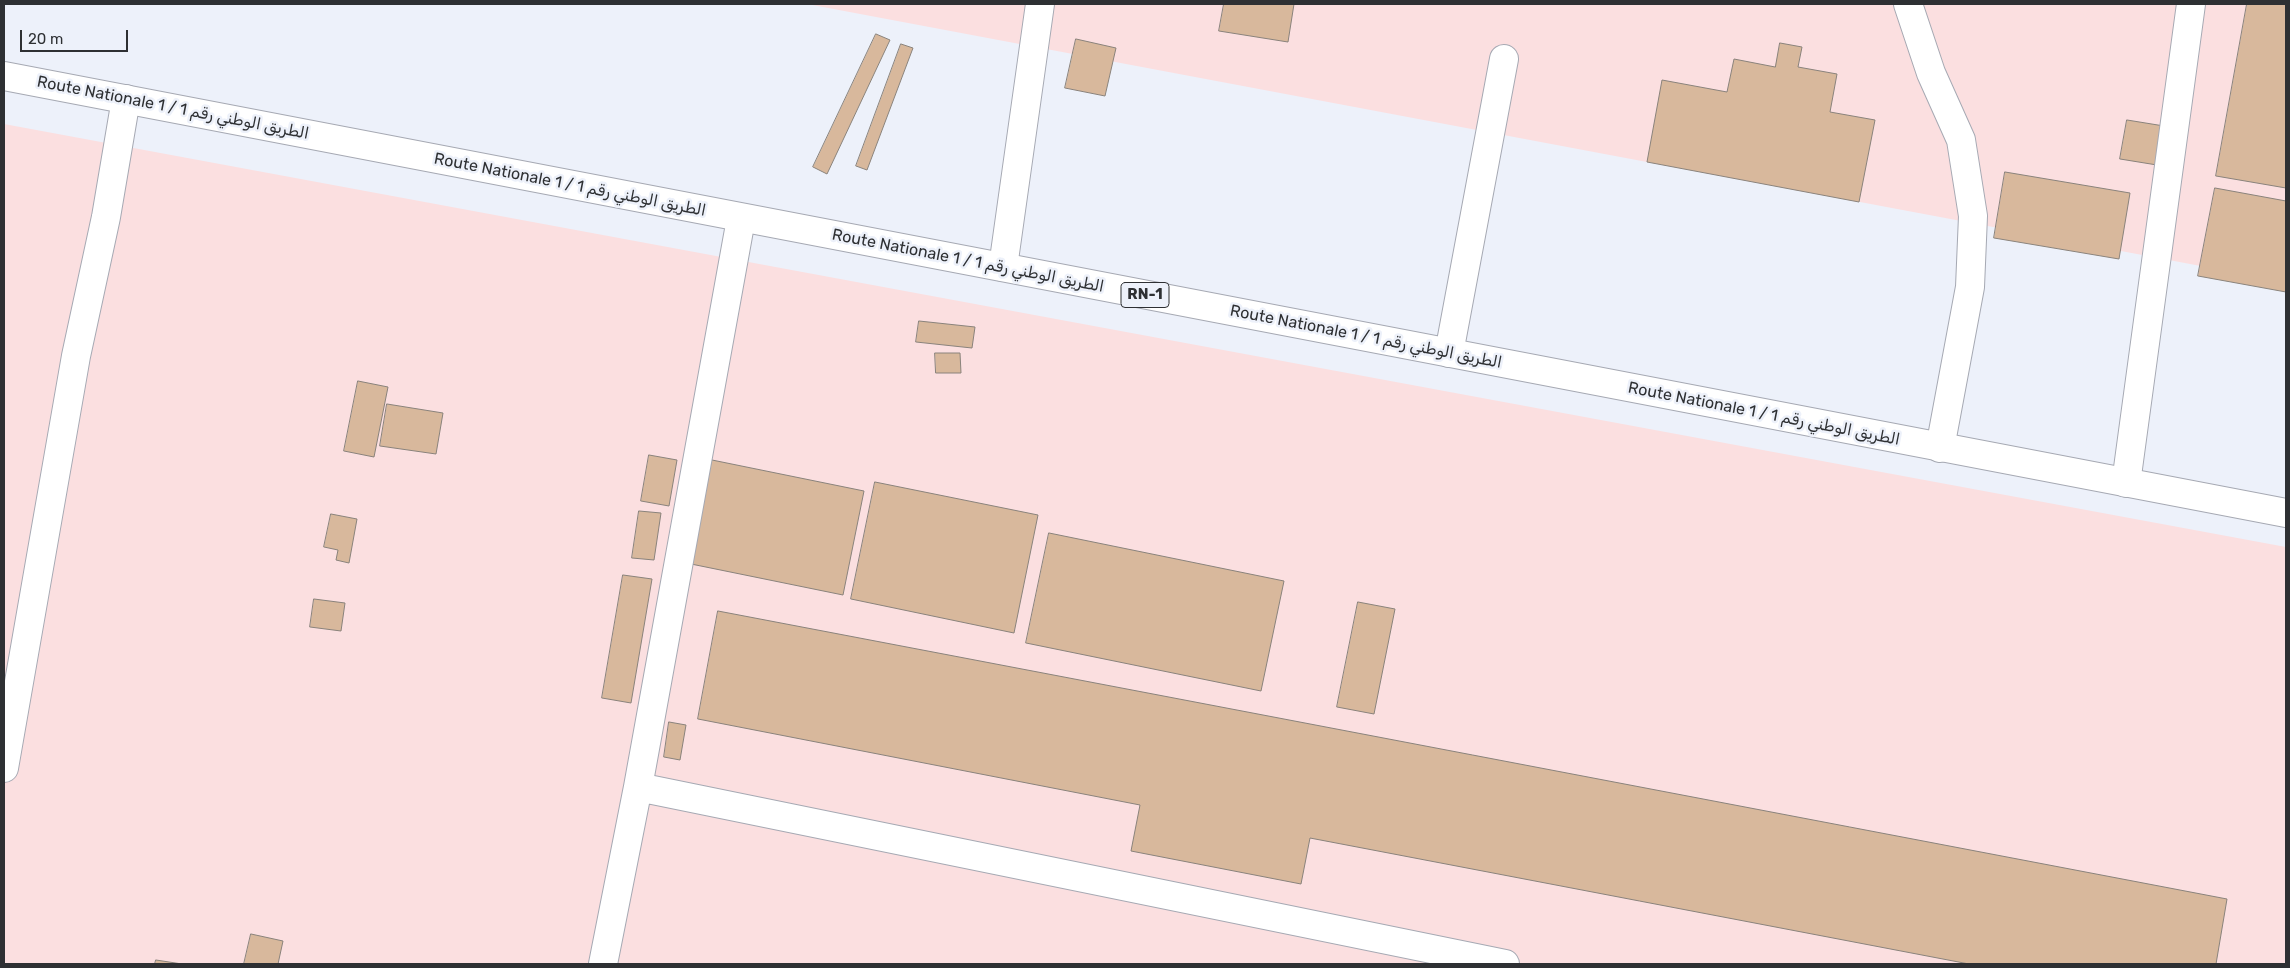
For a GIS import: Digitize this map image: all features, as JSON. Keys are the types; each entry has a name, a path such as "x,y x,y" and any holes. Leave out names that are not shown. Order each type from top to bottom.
{"main road":[{"path":"1003,267 1040,4"},
{"path":"1908,4 1931,73 1961,140 1973,216 1970,287 1940,448"},
{"path":"2126,483 2190,4"},
{"path":"1449,353 1504,59"},
{"name":"Route Nationale 1 / الطريق الوطني رقم 1","path":"4,76 2286,513"},
{"path":"4,768 76,356 106,217 126,99"},
{"path":"603,964 638,787 741,218"},
{"path":"638,787 1505,964"}],"shaded area":[{"path":"807,4 2286,4 2286,282 1647,162"},
{"path":"4,124 2286,547 2286,964 4,964"}],"building":[{"path":"1224,4 1294,4 1288,42 1219,31"},
{"path":"2247,4 2286,4 2286,188 2216,176"},
{"path":"876,34 890,40 827,174 813,167"},
{"path":"1076,39 1116,48 1105,96 1065,88"},
{"path":"1780,43 1802,47 1798,67 1837,74 1830,112 1875,120 1859,202 1647,162 1662,80 1727,92 1734,59 1775,67"},
{"path":"901,44 913,48 867,170 856,166"},
{"path":"2127,120 2164,126 2157,165 2120,159"},
{"path":"2005,172 2130,193 2119,259 1994,238"},
{"path":"2215,188 2286,201 2286,292 2198,276"},
{"path":"919,321 975,327 972,348 916,342"},
{"path":"935,353 960,353 961,373 936,373"},
{"path":"358,381 388,387 374,457 344,451"},
{"path":"387,404 443,413 436,454 380,446"},
{"path":"649,455 677,460 669,506 641,501"},
{"path":"712,460 864,491 843,595 691,564"},
{"path":"875,482 1038,515 1014,633 851,599"},
{"path":"639,511 661,513 654,560 632,558"},
{"path":"331,514 357,519 349,563 336,560 338,550 324,547"},
{"path":"1049,533 1284,581 1261,691 1026,643"},
{"path":"623,575 652,579 631,703 602,698"},
{"path":"314,599 345,603 341,631 310,627"},
{"path":"1358,602 1395,609 1374,714 1337,707"},
{"path":"718,611 2227,899 2216,964 1969,964 1310,838 1301,884 1131,851 1140,805 698,719"},
{"path":"669,722 686,725 680,760 664,757"},
{"path":"251,934 283,941 278,964 244,964"},
{"path":"156,960 182,964 155,964"}]}
